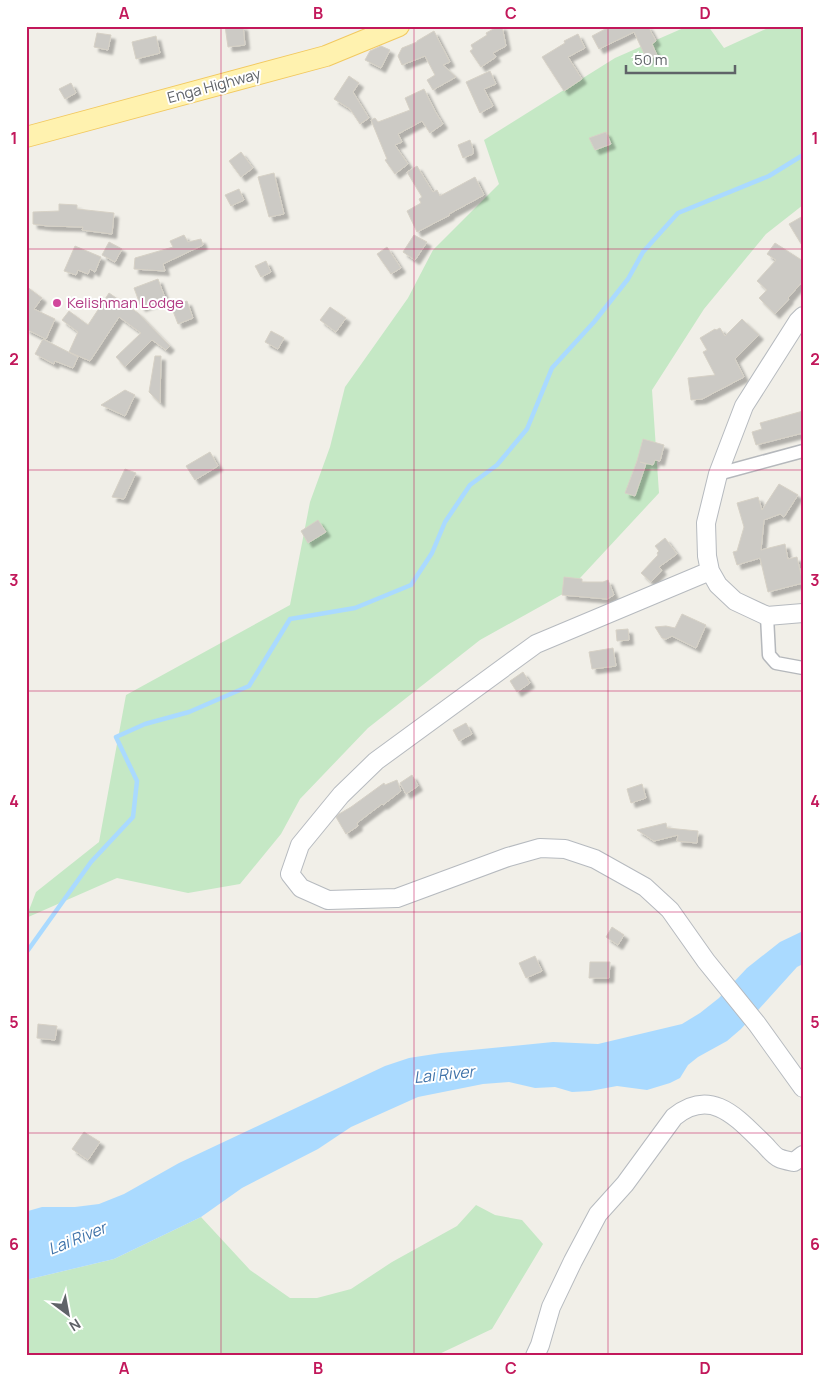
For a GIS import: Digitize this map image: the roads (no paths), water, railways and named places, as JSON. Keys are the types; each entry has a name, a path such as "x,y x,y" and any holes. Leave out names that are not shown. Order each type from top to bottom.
{"main road":[{"name":"Enga Highway","path":"26,137 326,56 399,26"}],"street":[{"path":"803,316 744,406 718,474 706,523 707,556 710,571 718,585 735,601 767,616 803,613"},
{"path":"718,474 803,451"},
{"path":"710,571 536,644 376,761 341,795 300,845 290,874 301,888 328,900 397,898 508,857 540,848 565,849 595,859 645,887 670,910 706,961 757,1024 803,1088"},
{"path":"767,616 769,655 776,663 803,668"},
{"path":"535,1356 552,1307 573,1261 598,1214 625,1184 674,1117 683,1110 697,1104 714,1105 737,1118 778,1158 794,1162 803,1155"}],"water":[{"name":"Lai River","path":"803,931 803,964 797,967 741,1029 727,1041 698,1057 688,1065 680,1078 670,1083 647,1090 617,1086 572,1092 555,1087 535,1088 509,1082 483,1084 418,1097 351,1127 318,1149 242,1188 201,1217 114,1259 26,1280 26,1214 28,1211 42,1207 75,1207 99,1204 124,1194 179,1163 385,1066 409,1058 553,1042 598,1044 682,1024 719,998 747,968 780,942"}],"waterway":[{"path":"26,953 91,862 133,817 137,781 116,737 145,724 189,712 249,686 290,619 355,608 411,585 432,553 445,522 470,485 497,465 527,429 552,368 594,322 628,279 643,252 678,213 769,176 803,155"}],"place":[{"name":"Kelishman Lodge","path":"57,303"}]}
